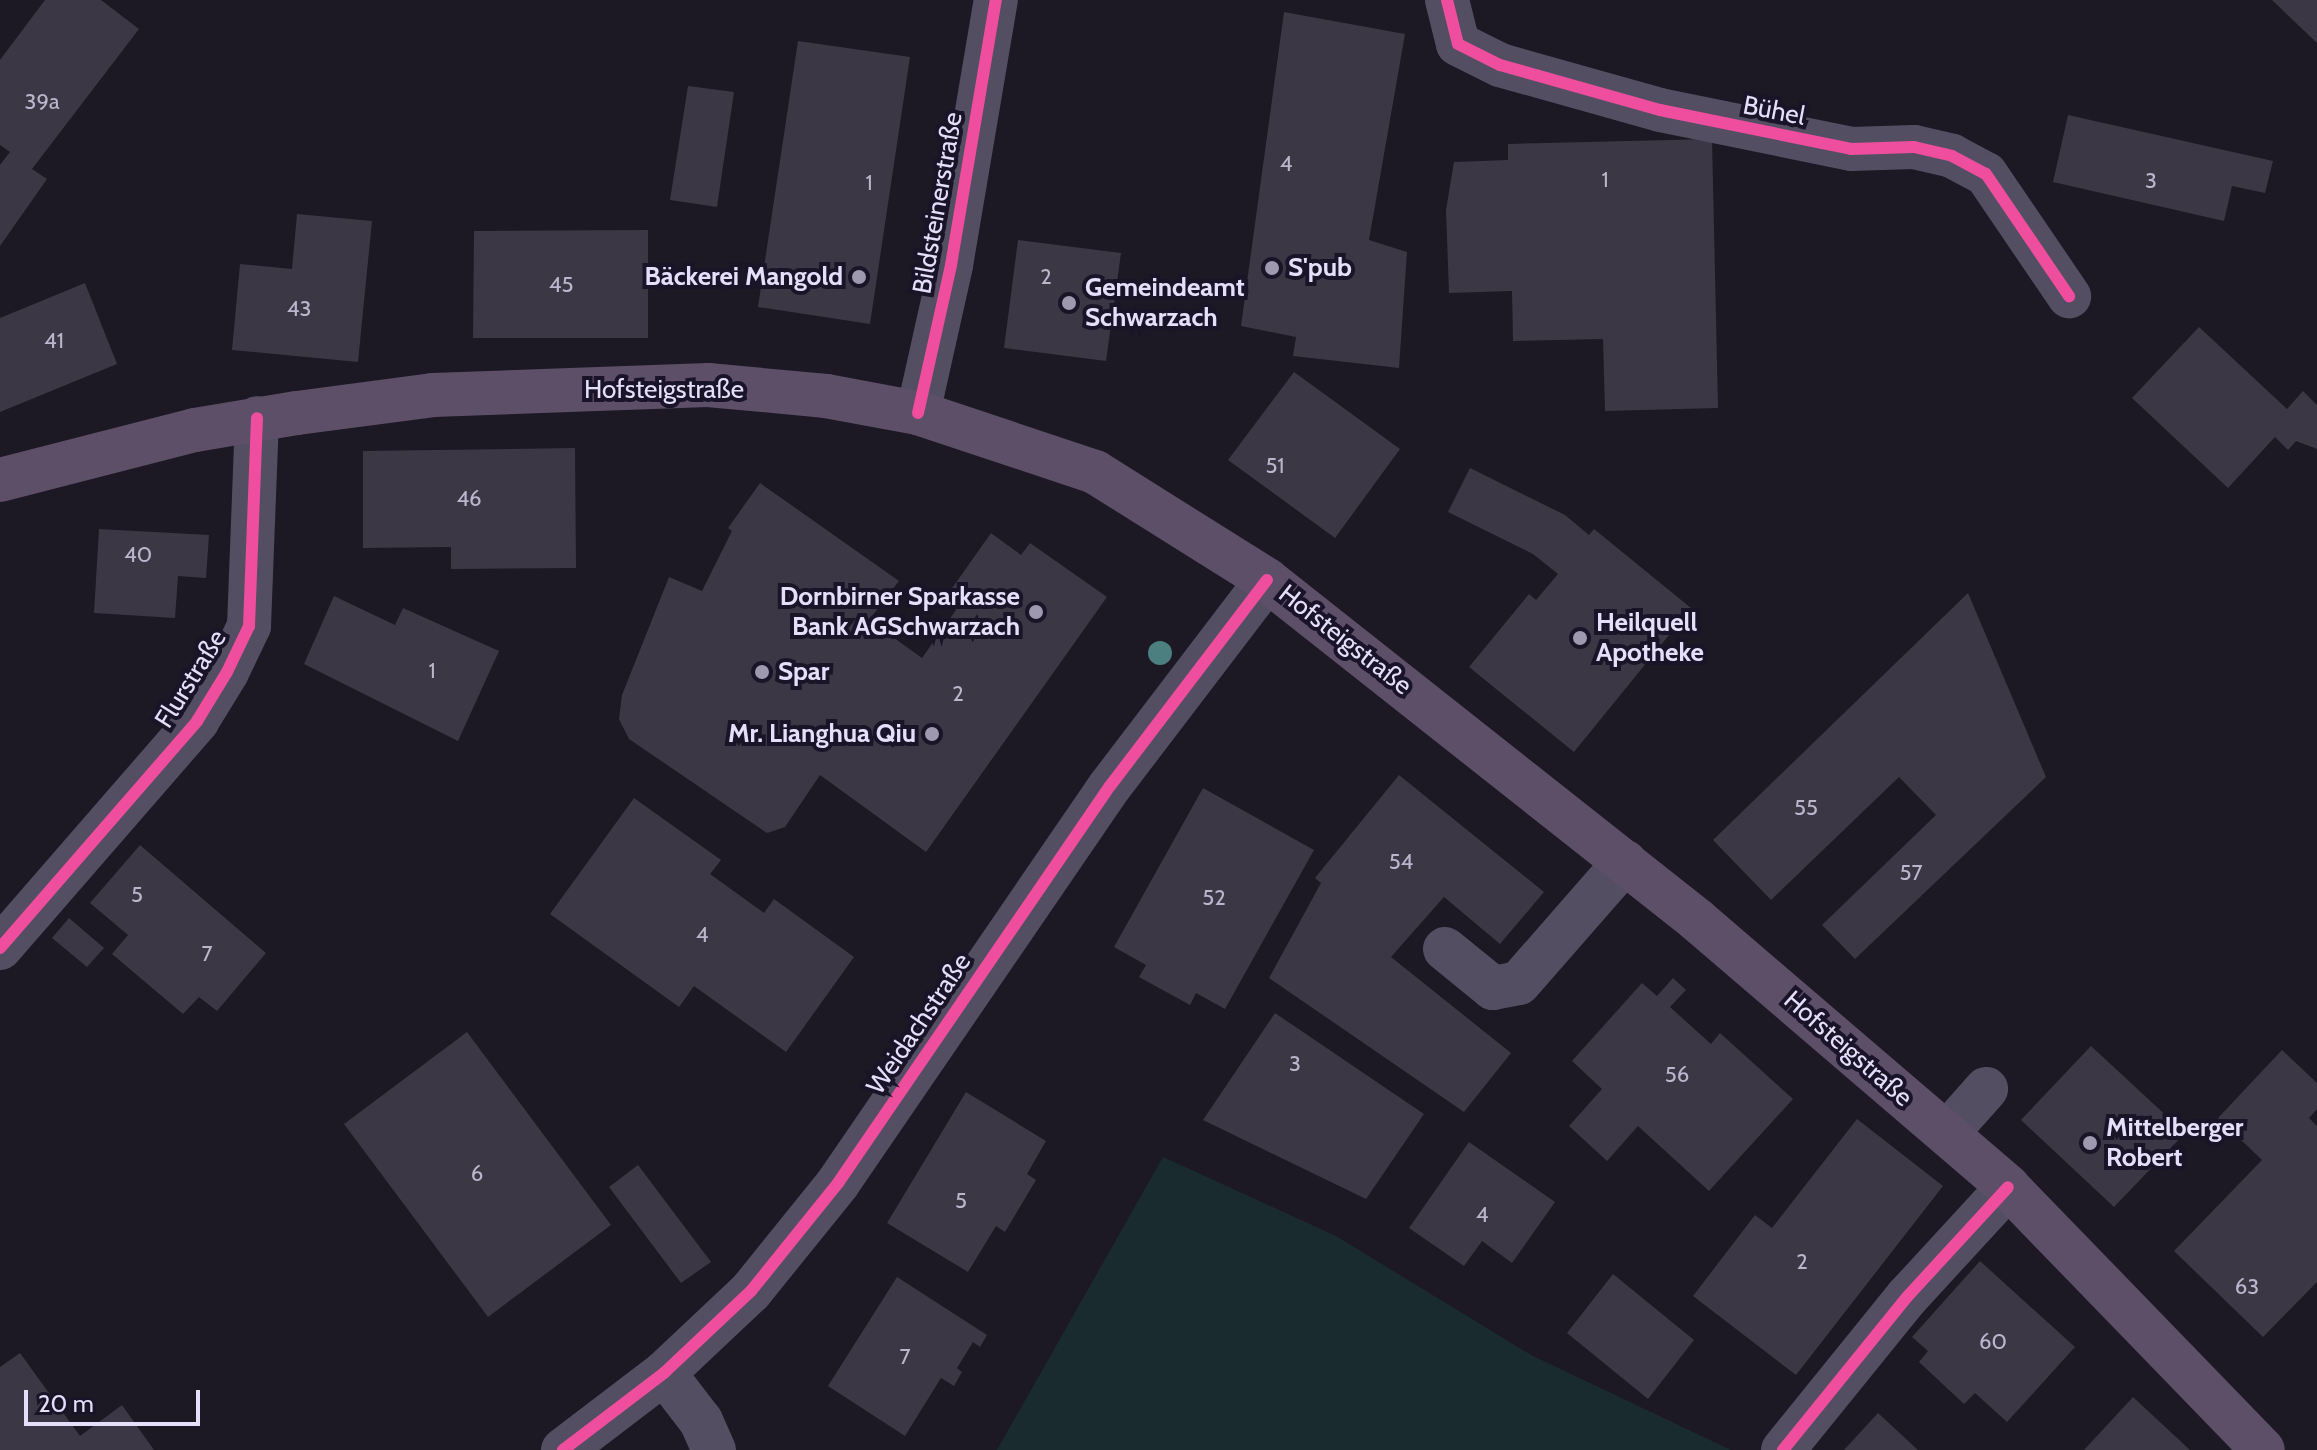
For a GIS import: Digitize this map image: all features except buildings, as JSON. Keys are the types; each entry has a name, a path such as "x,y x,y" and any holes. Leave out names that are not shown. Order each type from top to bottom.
{"main road":[{"name":"Hofsteigstraße","path":"0,480 59,461 257,418 433,395 708,385 826,396 918,413 1095,472 1267,580 1625,862 2008,1187 2263,1450"}],"street":[{"name":"Bildsteinerstraße","path":"918,413 951,265 996,0"},
{"name":"Bühel","path":"1447,0 1458,44 1500,65 1660,110 1851,149 1914,147 1952,156 1986,174 2069,296"},
{"name":"Flurstraße","path":"0,948 197,721 227,672 249,626 257,418"},
{"name":"Weidachstraße","path":"563,1450 664,1373 751,1291 838,1183 1110,786 1267,580"},
{"path":"1445,949 1493,988 1519,983 1625,862"},
{"path":"1947,1133 1986,1089"},
{"path":"1783,1450 1907,1297 2008,1187"},
{"path":"664,1373 701,1421 714,1450"}],"shaded area":[{"path":"1163,1157 1336,1236 1531,1355 1731,1450 997,1450"}],"cycle path":[{"path":"918,413 951,265 996,0"},
{"path":"1447,0 1458,44 1500,65 1660,110 1851,149 1914,147 1952,156 1986,174 2069,296"},
{"path":"0,948 197,721 227,672 249,626 257,418"},
{"path":"563,1450 664,1373 751,1291 838,1183 1110,786 1267,580"},
{"path":"1783,1450 1907,1297 2008,1187"}],"place":[{"name":"S'pub","path":"1272,268"},
{"name":"Bäckerei Mangold","path":"859,277"},
{"name":"Gemeindeamt Schwarzach","path":"1069,303"},
{"name":"Dornbirner Sparkasse Bank AGSchwarzach","path":"1036,612"},
{"name":"Heilquell Apotheke","path":"1580,638"},
{"name":"Spar","path":"762,672"},
{"name":"Mr. Lianghua Qiu","path":"932,734"},
{"name":"Mittelberger Robert","path":"2090,1143"}]}
